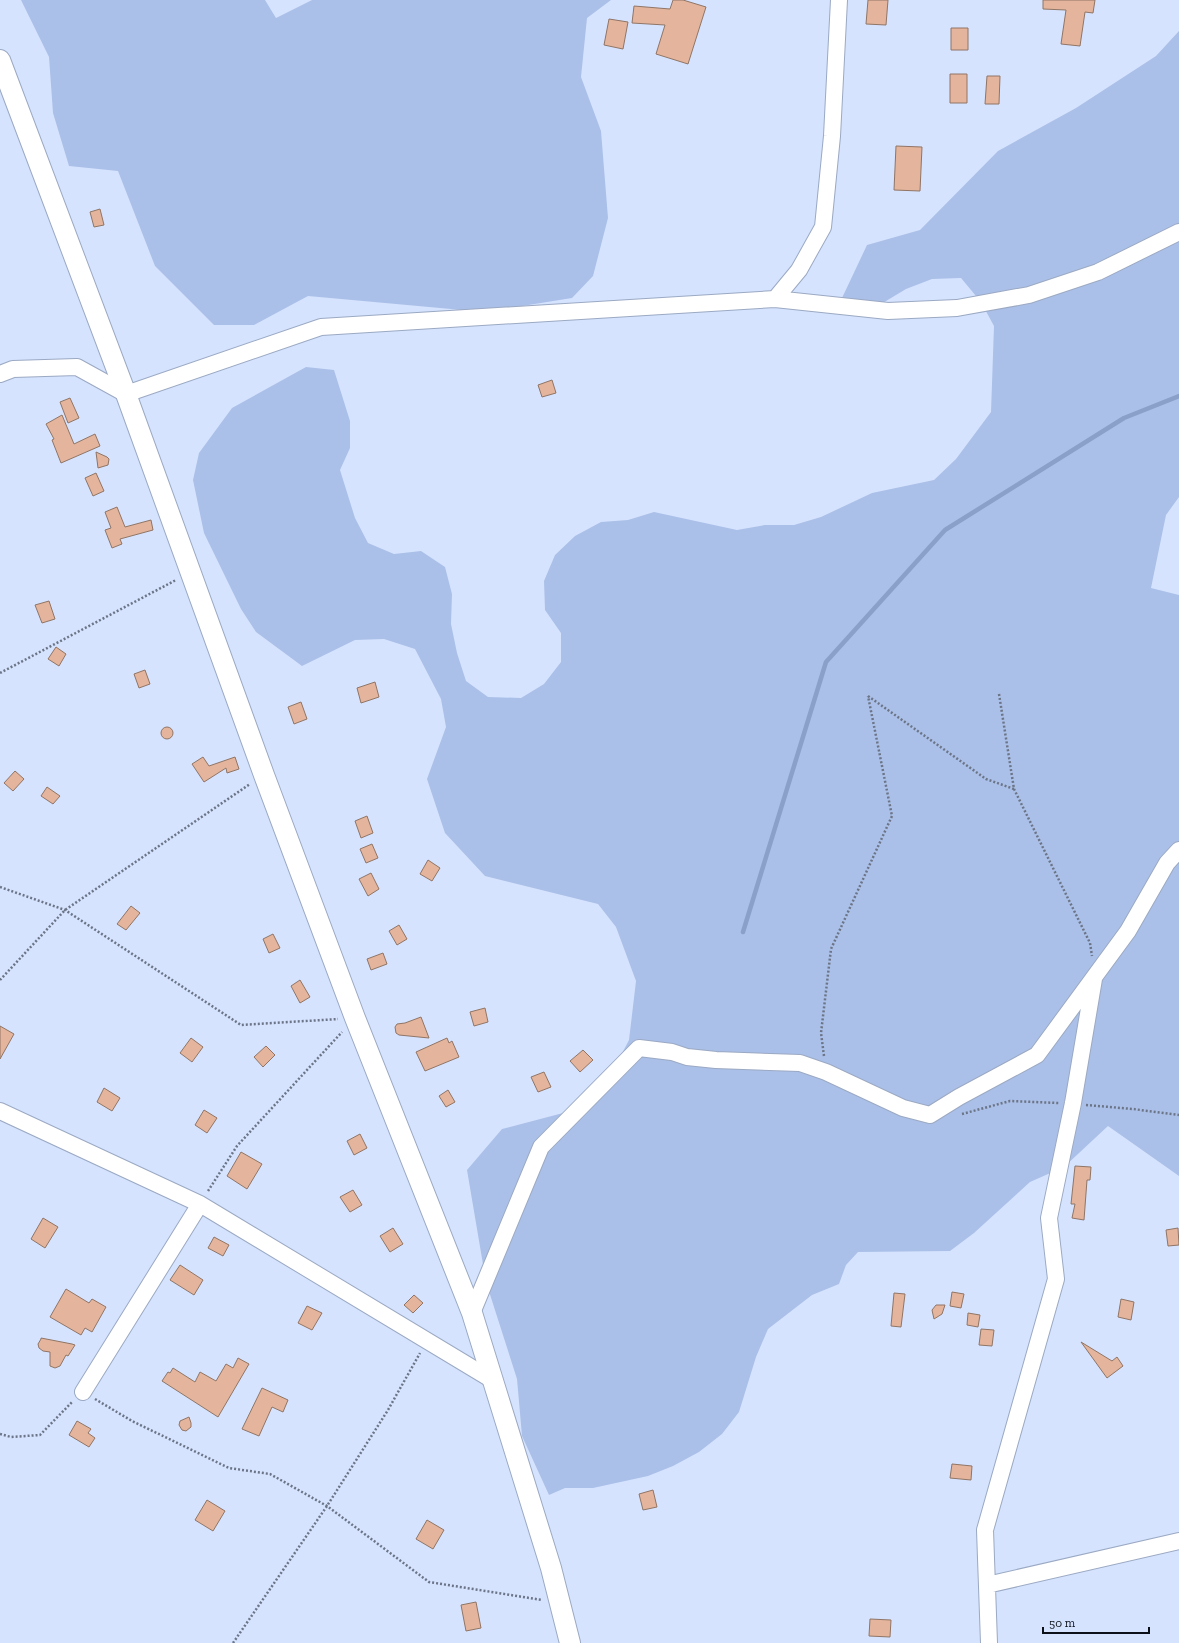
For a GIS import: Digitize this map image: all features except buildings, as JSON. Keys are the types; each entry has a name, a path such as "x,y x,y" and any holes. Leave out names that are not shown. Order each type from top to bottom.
{"street":[{"path":"775,299 798,270 823,227 832,136 839,0"},
{"path":"0,60 126,394 264,775 355,1018 472,1312 548,1560 570,1643"},
{"path":"0,374 13,369 77,367 126,394 321,327 775,299 888,310 957,308 1029,295 1098,272 1179,232"},
{"path":"472,1312 541,1147 639,1048 716,1060 800,1063 826,1072 903,1108 930,1115 959,1097 1037,1055 1128,931 1167,863 1179,850"},
{"path":"989,1643 984,1530 1056,1279 1049,1218 1073,1103 1095,976"},
{"path":"0,1111 200,1204 494,1381"},
{"path":"83,1392 200,1204"},
{"path":"987,1585 1179,1541"}],"path":[{"path":"0,673 191,571"},
{"path":"999,694 1014,789 1090,943 1095,976"},
{"path":"826,1072 821,1033 831,949 892,816 868,696 986,779 1014,789"},
{"path":"0,980 65,910 264,775"},
{"path":"0,887 65,910 241,1025 355,1018"},
{"path":"200,1204 237,1146 355,1018"},
{"path":"957,1115 1010,1101 1073,1103 1179,1115"},
{"path":"233,1643 327,1506 388,1410 427,1340"},
{"path":"0,1434 10,1437 40,1435 83,1392 132,1421 229,1468 270,1474 327,1506 429,1582 560,1603"}],"shaded area":[{"path":"21,0 265,0 276,18 312,0 611,0 587,18 581,77 601,131 608,218 593,276 572,298 484,312 308,296 254,325 214,325 155,266 118,171 69,166 53,113 49,57"},
{"path":"1179,31 1179,497 1166,515 1151,588 1179,595 1179,1176 1108,1126 1064,1167 1030,1182 974,1233 950,1251 858,1252 846,1265 839,1284 812,1295 768,1329 756,1357 739,1412 722,1434 699,1452 673,1466 648,1476 593,1488 565,1488 549,1495 522,1436 517,1379 486,1282 467,1170 502,1129 582,1108 603,1090 629,1040 636,981 616,927 598,904 485,876 445,833 427,779 446,727 441,699 415,649 384,639 355,640 302,666 256,632 241,609 204,533 193,480 199,453 232,408 306,367 334,370 350,421 350,448 340,470 355,518 368,543 394,554 421,551 445,567 452,594 451,624 457,653 466,681 488,697 521,698 544,684 561,662 561,633 545,610 544,581 555,555 575,536 601,522 628,520 654,512 737,530 765,525 794,525 821,517 872,493 934,480 956,459 991,412 994,326 981,302 961,278 932,279 906,289 881,304 842,298 867,245 920,230 998,151 1076,108 1156,56"}],"waterway":[{"path":"743,932 826,662 945,530 1124,418 1179,396"}]}
